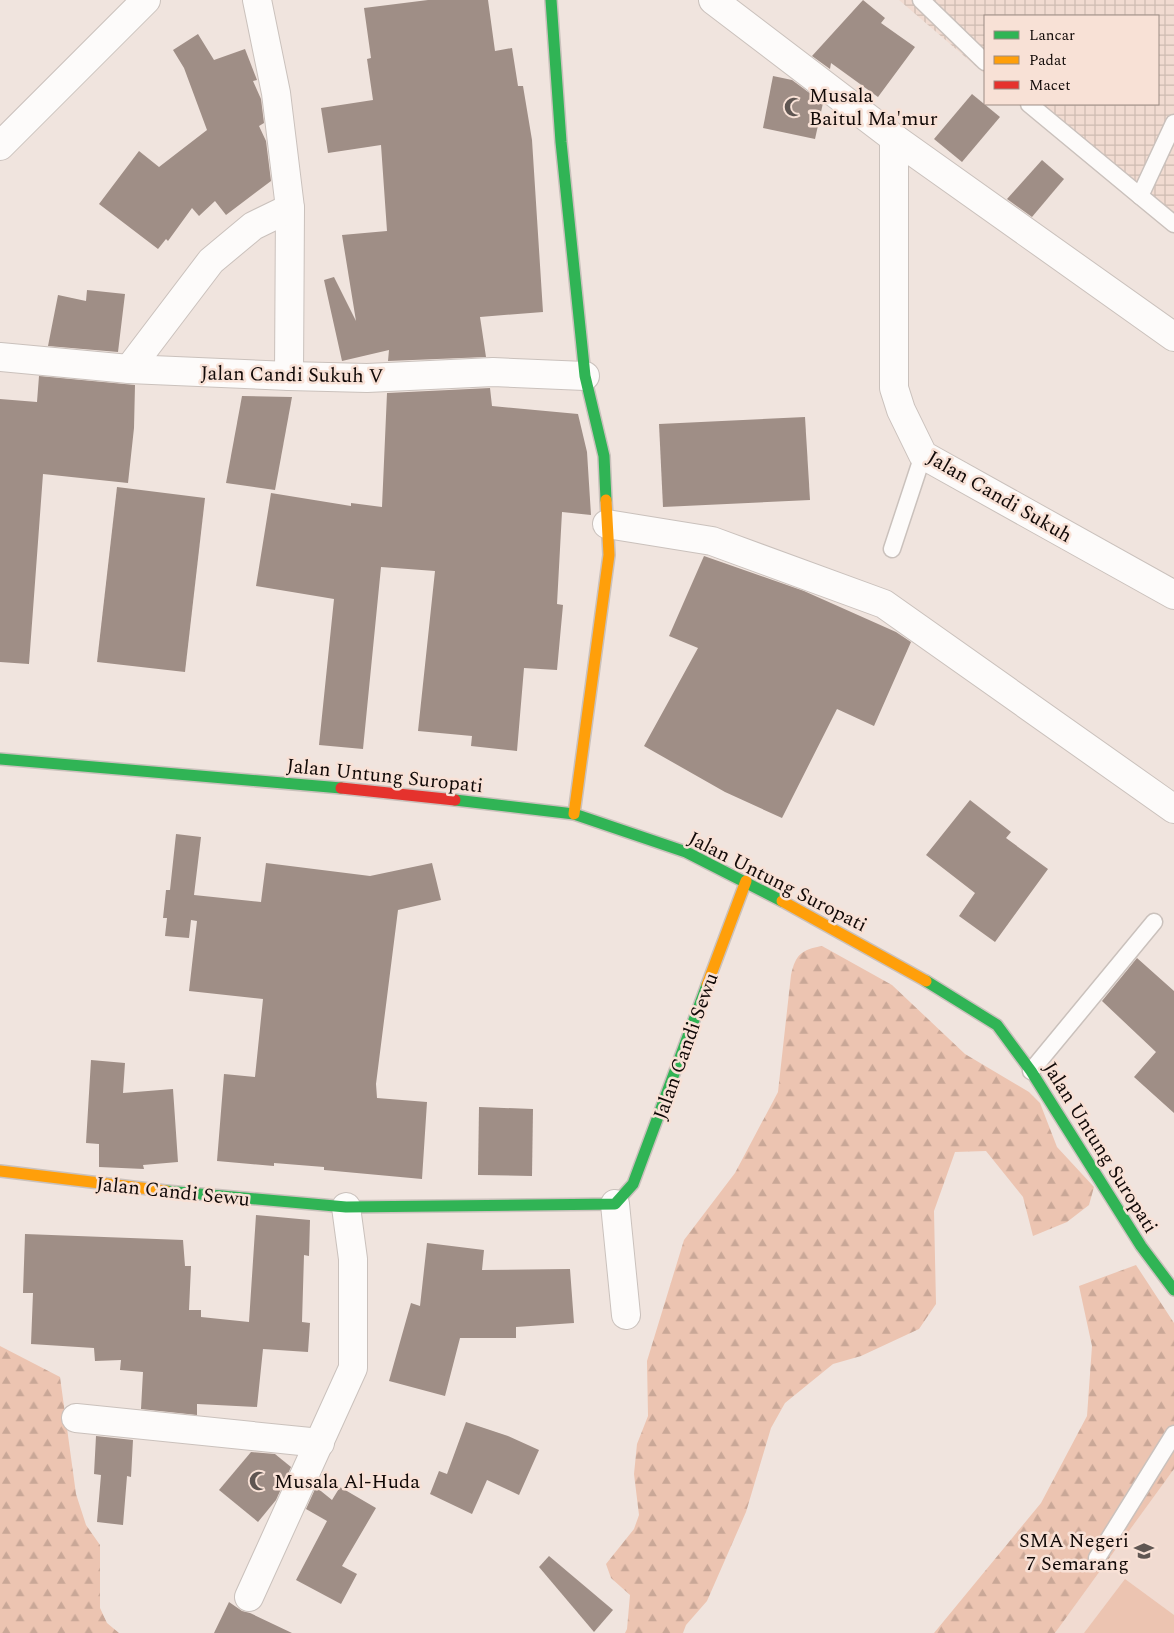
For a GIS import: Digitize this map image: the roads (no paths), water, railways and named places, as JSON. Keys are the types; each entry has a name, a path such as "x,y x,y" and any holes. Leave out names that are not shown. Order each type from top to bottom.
{"street":[{"path":"0,146 146,0"},
{"path":"257,0 276,94 290,208 288,376"},
{"path":"551,0 561,142 585,376 604,456 609,555 574,814"},
{"path":"714,0 894,138 1174,337"},
{"name":"Jalan Candi Sukuh","path":"894,138 894,388 901,410 923,455 1174,595"},
{"path":"129,369 211,261 253,226 290,208"},
{"name":"Jalan Candi Sukuh V","path":"0,356 129,369 288,376 368,378 493,372 585,376"},
{"path":"607,524 712,542 884,604 1174,809"},
{"name":"Jalan Untung Suropati","path":"0,759 418,795 574,814 686,852 746,881 945,992 997,1025 1032,1071 1141,1246 1174,1290"},
{"name":"Jalan Candi Sewu","path":"0,1171 204,1195 346,1207 614,1204 633,1184 746,881"},
{"path":"614,1204 626,1315"},
{"path":"249,1597 353,1368 353,1259 346,1207"},
{"path":"76,1418 320,1443"}],"lane":[{"path":"921,0 984,61"},
{"path":"1030,105 1174,224"},
{"path":"1140,196 1174,123"},
{"path":"892,549 923,455"},
{"path":"1032,1071 1154,922"},
{"path":"1097,1558 1174,1434"}],"place":[{"name":"Musala Baitul Ma'mur","path":"794,107"},
{"name":"Musala Al-Huda","path":"259,1481"},
{"name":"SMA Negeri 7 Semarang","path":"1144,1551"}]}
